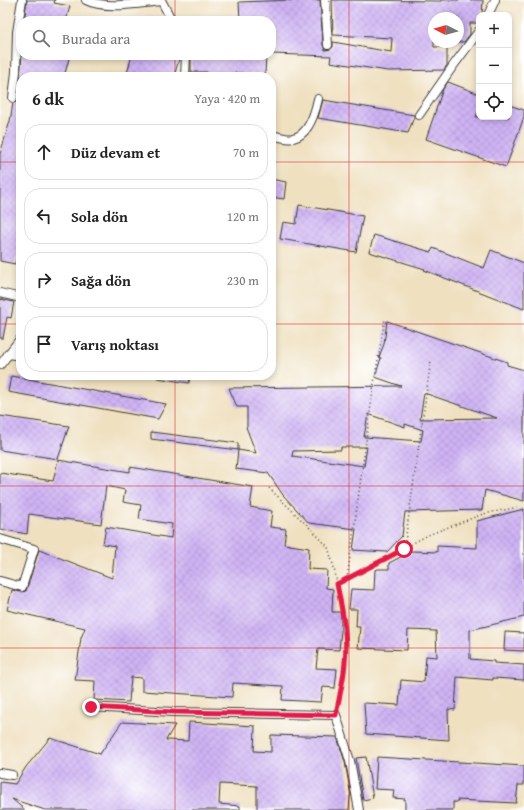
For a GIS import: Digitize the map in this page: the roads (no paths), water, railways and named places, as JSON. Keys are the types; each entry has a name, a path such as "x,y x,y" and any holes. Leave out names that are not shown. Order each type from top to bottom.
{"street":[{"path":"20,16 22,0"},
{"path":"86,0 91,3 110,5 161,0 169,16"},
{"path":"325,0 328,44"},
{"path":"489,12 495,0"},
{"path":"419,115 476,35"},
{"path":"13,98 16,60"},
{"path":"185,72 186,60"},
{"path":"276,136 292,139 302,136 312,120 318,99"},
{"path":"0,293 16,297"},
{"path":"0,365 16,344"},
{"path":"8,354 16,355"},
{"path":"0,538 34,548 22,587 0,581"},
{"path":"91,707 173,712 336,715 350,761 359,810"},
{"path":"0,773 12,775"}]}
